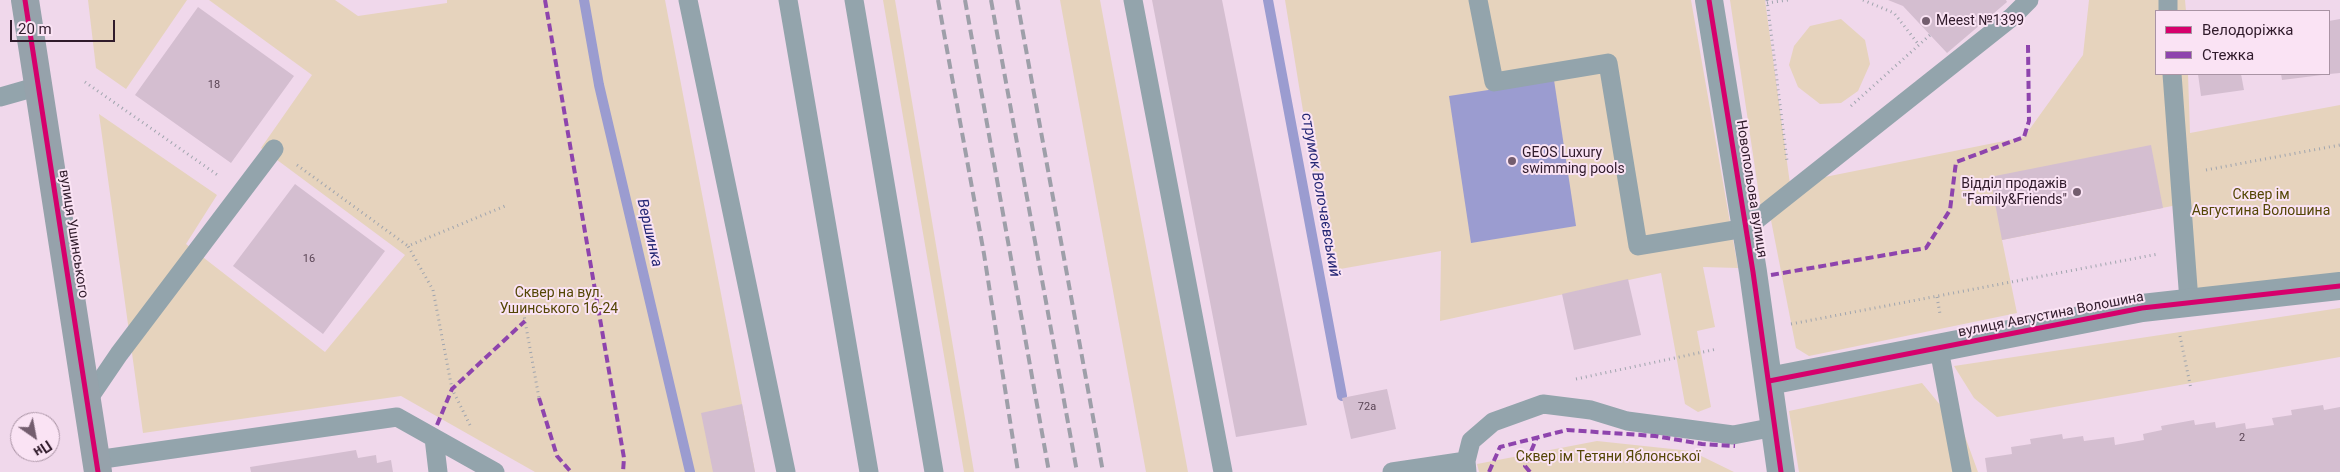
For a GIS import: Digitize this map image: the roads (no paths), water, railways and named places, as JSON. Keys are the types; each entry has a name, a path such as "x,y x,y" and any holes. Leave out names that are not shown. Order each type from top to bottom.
{"street":[{"name":"вулиця Ушинського","path":"25,0 97,466"},
{"name":"Новопольова вулиця","path":"1709,0 1746,228 1781,472"},
{"name":"вулиця Августина Волошина","path":"1768,381 2133,310 2189,301 2340,286"}],"lane":[{"path":"688,0 786,472"},
{"path":"788,0 869,472"},
{"path":"854,0 934,472"},
{"path":"1133,0 1223,472"},
{"path":"1478,0 1494,82 1608,63 1638,246 1746,228 2012,17 2029,0"},
{"path":"2172,75 2189,301"},
{"path":"0,97 39,86"},
{"path":"87,401 119,354 274,149"},
{"path":"1939,349 1962,472"},
{"path":"1392,472 1466,466 1471,441 1492,422 1543,404 1591,410 1627,421 1733,435 1775,426"},
{"path":"97,466 397,417 495,472"},
{"path":"434,438 438,472"}],"water":[{"name":"GEOS Luxury swimming pools","path":"1554,80 1576,226 1471,243 1449,96"}],"waterway":[{"name":"Вершинка","path":"584,0 599,85 690,472"},
{"name":"струмок Волочаєвський","path":"1268,0 1342,396"}],"railway":[{"path":"938,0 984,254 1018,472"},
{"path":"965,0 1049,472"},
{"path":"991,0 1077,472"},
{"path":"1017,0 1103,472"}],"place":[{"name":"Meest №1399","path":"1926,21"},
{"name":"GEOS Luxury swimming pools","path":"1512,161"},
{"name":"Відділ продажів \"Family&Friends\"","path":"2077,192"}],"park label":[{"name":"Сквер ім Августина Волошина","path":"2261,204"},
{"name":"Сквер на вул. Ушинського 16-24","path":"559,302"},
{"name":"Сквер ім Тетяни Яблонської","path":"1608,457"}]}
